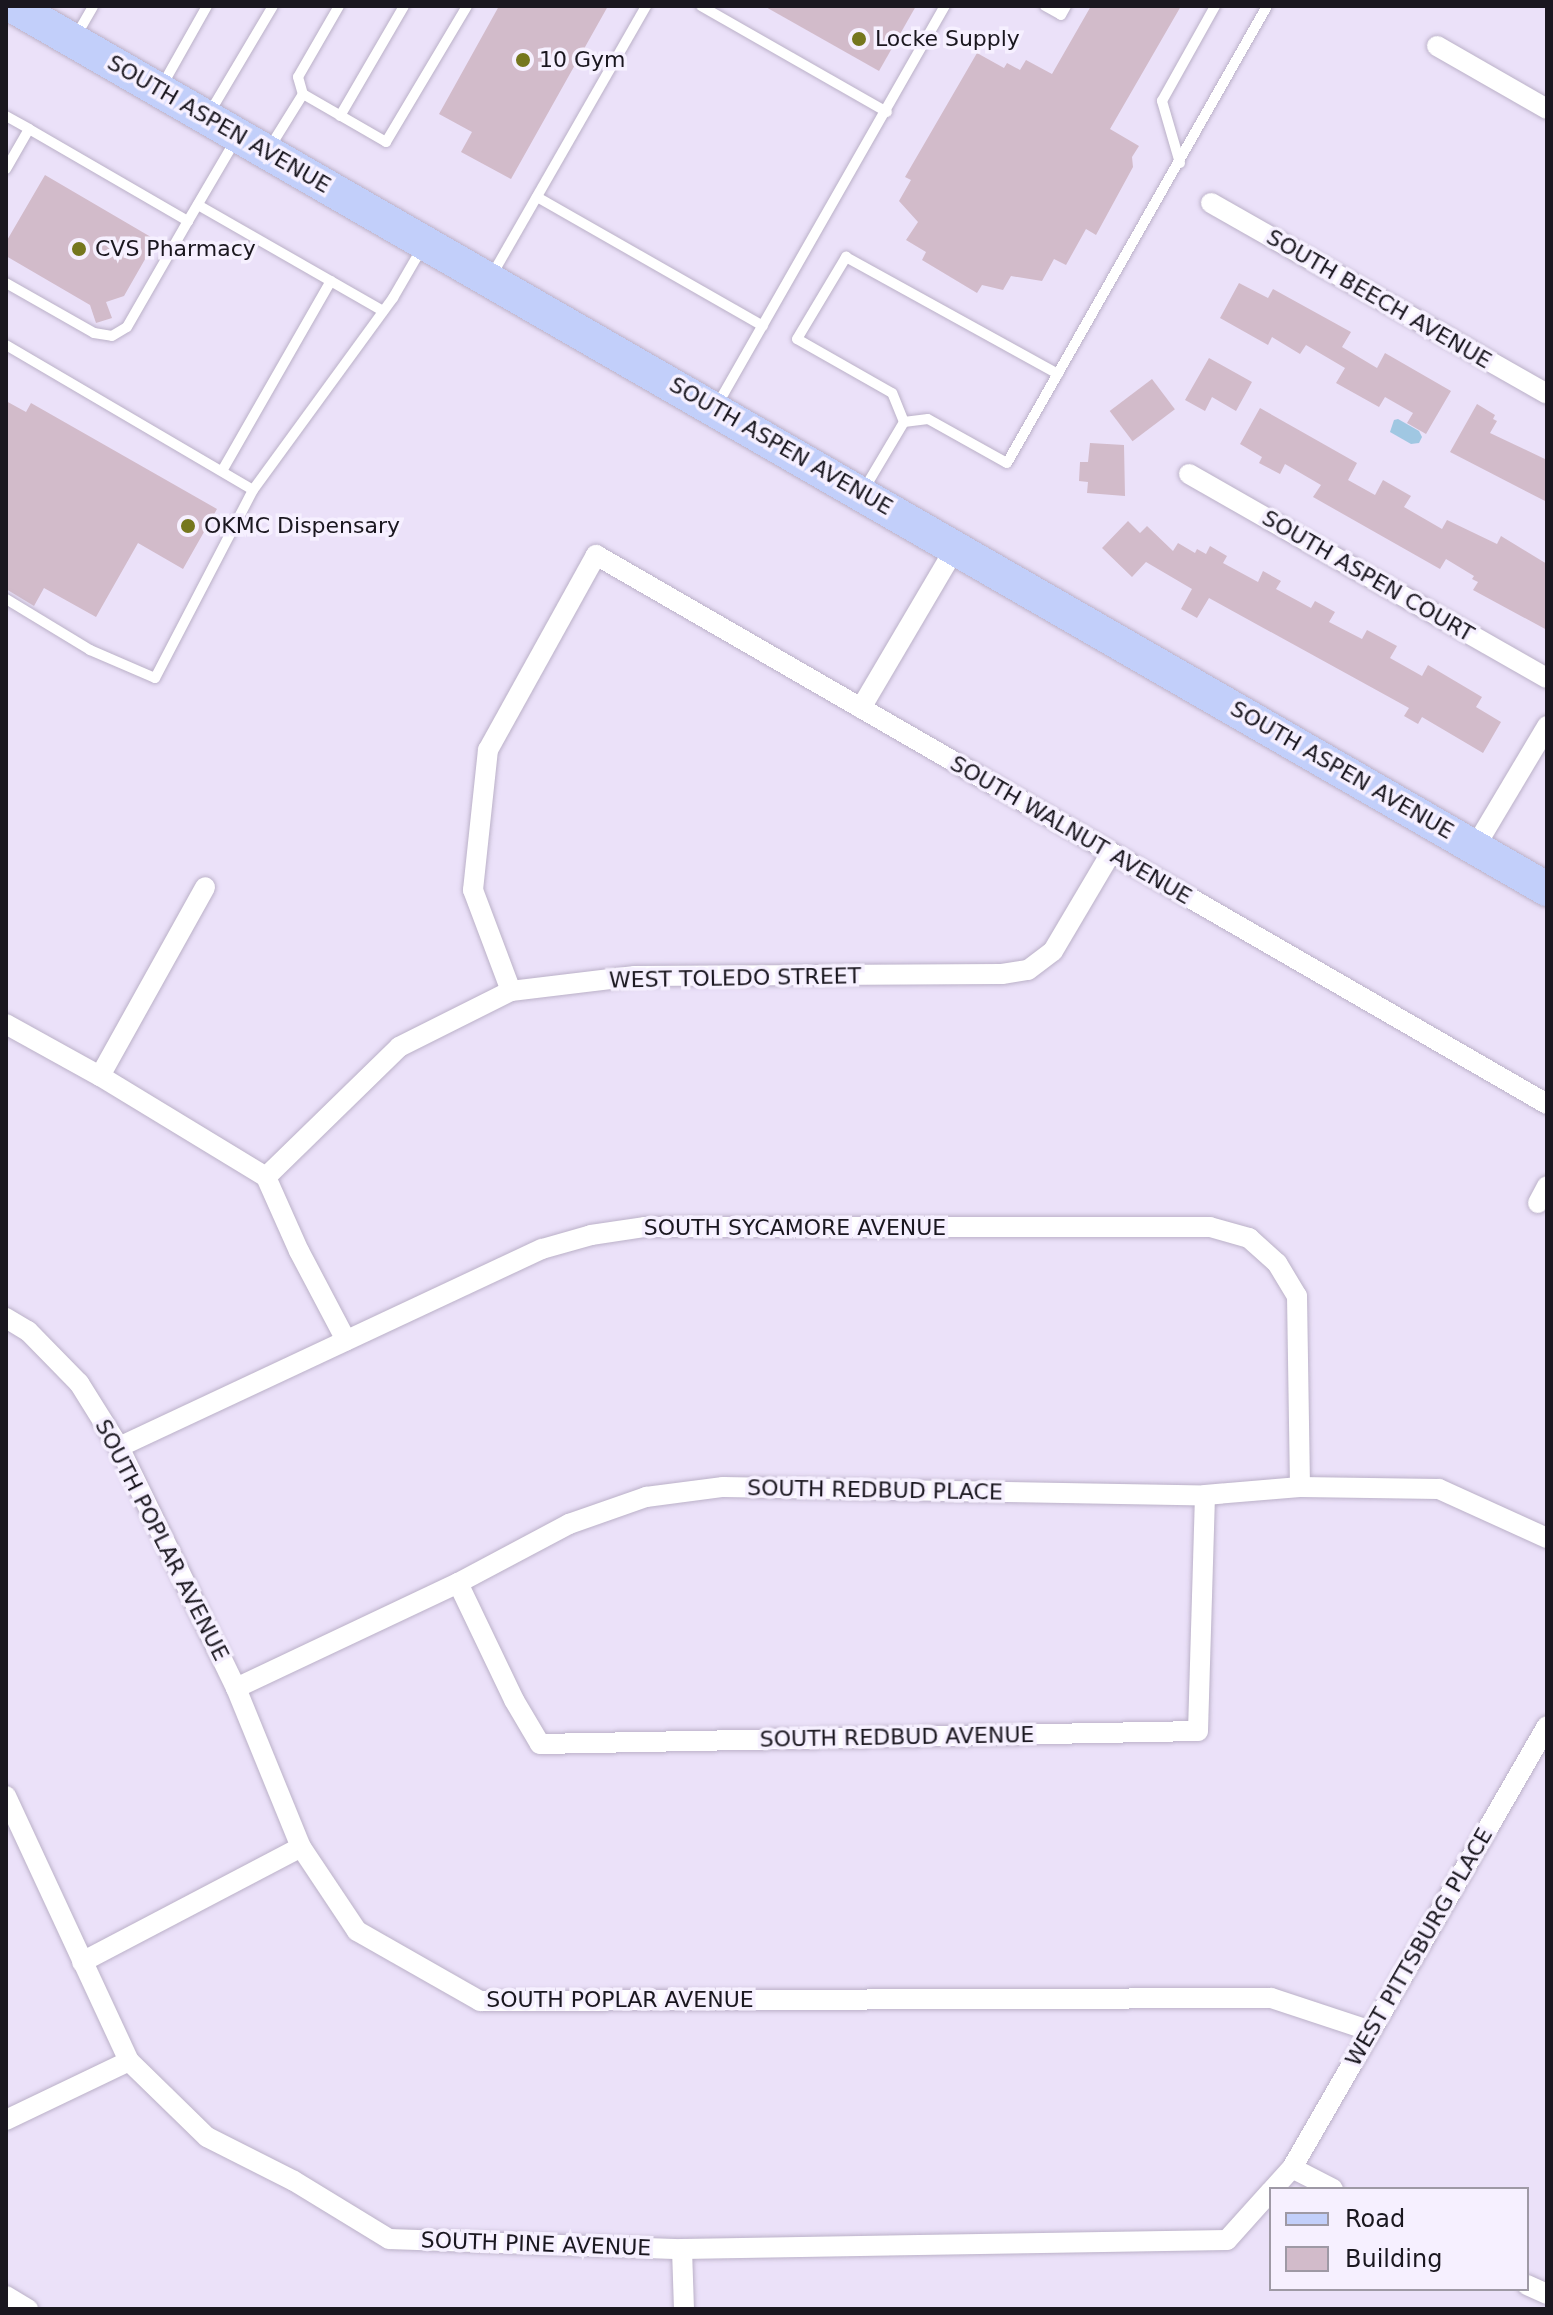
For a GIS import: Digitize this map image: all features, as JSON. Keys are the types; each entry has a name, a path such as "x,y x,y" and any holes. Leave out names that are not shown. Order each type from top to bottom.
{"main road":[{"name":"SOUTH ASPEN AVENUE","path":"13,6 1547,889"}],"street":[{"path":"1437,46 1547,109"},
{"name":"SOUTH BEECH AVENUE","path":"1211,203 1547,394"},
{"name":"SOUTH ASPEN COURT","path":"1189,474 1547,678"},
{"path":"861,708 956,547"},
{"name":"SOUTH WALNUT AVENUE","path":"511,991 473,890 488,750 596,555 1547,1104"},
{"path":"1475,847 1547,726"},
{"name":"WEST TOLEDO STREET","path":"266,1177 399,1047 511,991 635,976 1002,974 1028,970 1053,951 1111,853"},
{"path":"100,1076 205,887"},
{"path":"6,1024 100,1076 266,1177 299,1251 346,1340"},
{"name":"SOUTH SYCAMORE AVENUE","path":"119,1447 542,1249 591,1235 645,1227 1210,1227 1249,1238 1277,1263 1297,1296 1300,1487"},
{"name":"SOUTH POPLAR AVENUE","path":"6,1318 28,1331 79,1383 119,1447 236,1688 301,1847 357,1931 480,2001 1271,1998 1371,2031"},
{"name":"SOUTH REDBUD PLACE","path":"236,1688 458,1583 569,1524 646,1497 723,1487 1205,1495 1300,1487 1439,1489 1547,1538"},
{"name":"SOUTH REDBUD AVENUE","path":"458,1583 514,1700 540,1744 1198,1731 1205,1495"},
{"name":"WEST PITTSBURG PLACE","path":"1292,2168 1547,1726"},
{"name":"SOUTH PINE AVENUE","path":"6,1796 15,1831 129,2061 207,2137 294,2181 389,2239 682,2249 1227,2240 1269,2193"},
{"path":"82,1962 301,1847"},
{"path":"6,2120 129,2061"},
{"path":"1292,2168 1329,2187"},
{"name":"SOUTH PINE AVENUE","path":"1275,2187 1292,2168"},
{"path":"682,2249 684,2309"},
{"path":"6,2296 28,2309"}],"lane":[{"path":"73,40 93,6"},
{"path":"159,90 207,6"},
{"path":"207,117 273,6"},
{"path":"339,6 298,77 303,94 386,142 467,6"},
{"path":"340,116 404,6"},
{"path":"489,280 646,6"},
{"path":"701,6 887,112"},
{"path":"715,409 945,6"},
{"path":"1045,6 1061,15 1066,6"},
{"path":"1180,163 1162,101 1215,6"},
{"path":"904,422 928,419 1007,463 1267,6"},
{"path":"6,283 94,333 112,336 127,327 198,205 303,94"},
{"path":"6,116 188,221"},
{"path":"6,169 29,129"},
{"path":"537,197 763,326"},
{"path":"198,205 383,311"},
{"path":"6,599 90,650 155,678 253,490 383,311 425,243"},
{"path":"904,422 892,393 797,339 846,257 1058,374"},
{"path":"222,471 331,281"},
{"path":"6,345 253,490"},
{"path":"862,492 904,422"}],"water":[{"path":"1398,419 1419,431 1422,437 1419,443 1411,444 1390,432 1394,420"}],"building":[{"name":"10 Gym","path":"499,6 608,6 511,179 461,152 472,132 439,114"},
{"name":"Locke Supply","path":"764,6 916,6 879,71"},
{"path":"1091,6 1181,6 1110,129 1139,146 1132,157 1133,167 1096,235 1086,229 1066,265 1054,259 1042,281 1011,276 1003,290 982,285 977,293 922,260 926,252 906,240 918,222 899,201 911,180 905,177 977,53 1004,68 1007,63 1020,70 1026,60 1052,74"},
{"name":"CVS Pharmacy","path":"45,175 156,240 124,296 106,302 112,318 96,323 90,305 6,256 6,242"},
{"path":"1239,283 1268,298 1273,289 1351,332 1342,347 1377,368 1385,353 1451,391 1426,434 1407,423 1413,413 1385,397 1379,407 1336,383 1345,368 1306,345 1300,354 1272,337 1268,345 1220,318"},
{"path":"1209,358 1252,382 1236,411 1212,397 1205,411 1185,400"},
{"path":"1152,379 1175,409 1133,441 1110,411"},
{"path":"6,401 26,412 31,403 217,509 183,569 138,543 96,617 44,588 34,606 6,589"},
{"path":"1477,404 1495,415 1493,419 1497,421 1490,433 1547,460 1547,502 1450,452"},
{"path":"1260,408 1357,463 1348,480 1375,495 1383,480 1411,496 1404,507 1442,529 1447,520 1497,544 1501,536 1547,564 1547,630 1473,590 1478,582 1472,579 1474,576 1446,559 1440,569 1313,497 1321,485 1285,464 1280,474 1259,463 1262,457 1240,444"},
{"path":"1090,443 1124,445 1125,496 1087,493 1088,482 1079,481 1080,462 1088,462"},
{"path":"1128,521 1140,533 1147,526 1173,551 1178,543 1195,553 1197,549 1206,554 1210,546 1227,556 1223,563 1258,582 1263,571 1281,581 1276,589 1311,608 1315,601 1335,612 1329,622 1362,639 1367,630 1397,646 1390,658 1422,676 1428,665 1482,697 1476,707 1501,722 1483,753 1422,717 1418,724 1404,716 1409,708 1209,598 1197,618 1181,609 1192,589 1146,562 1132,577 1102,548"}],"place":[{"name":"Locke Supply","path":"859,39"},
{"name":"10 Gym","path":"523,60"},
{"name":"CVS Pharmacy","path":"79,249"},
{"name":"OKMC Dispensary","path":"188,526"}]}
